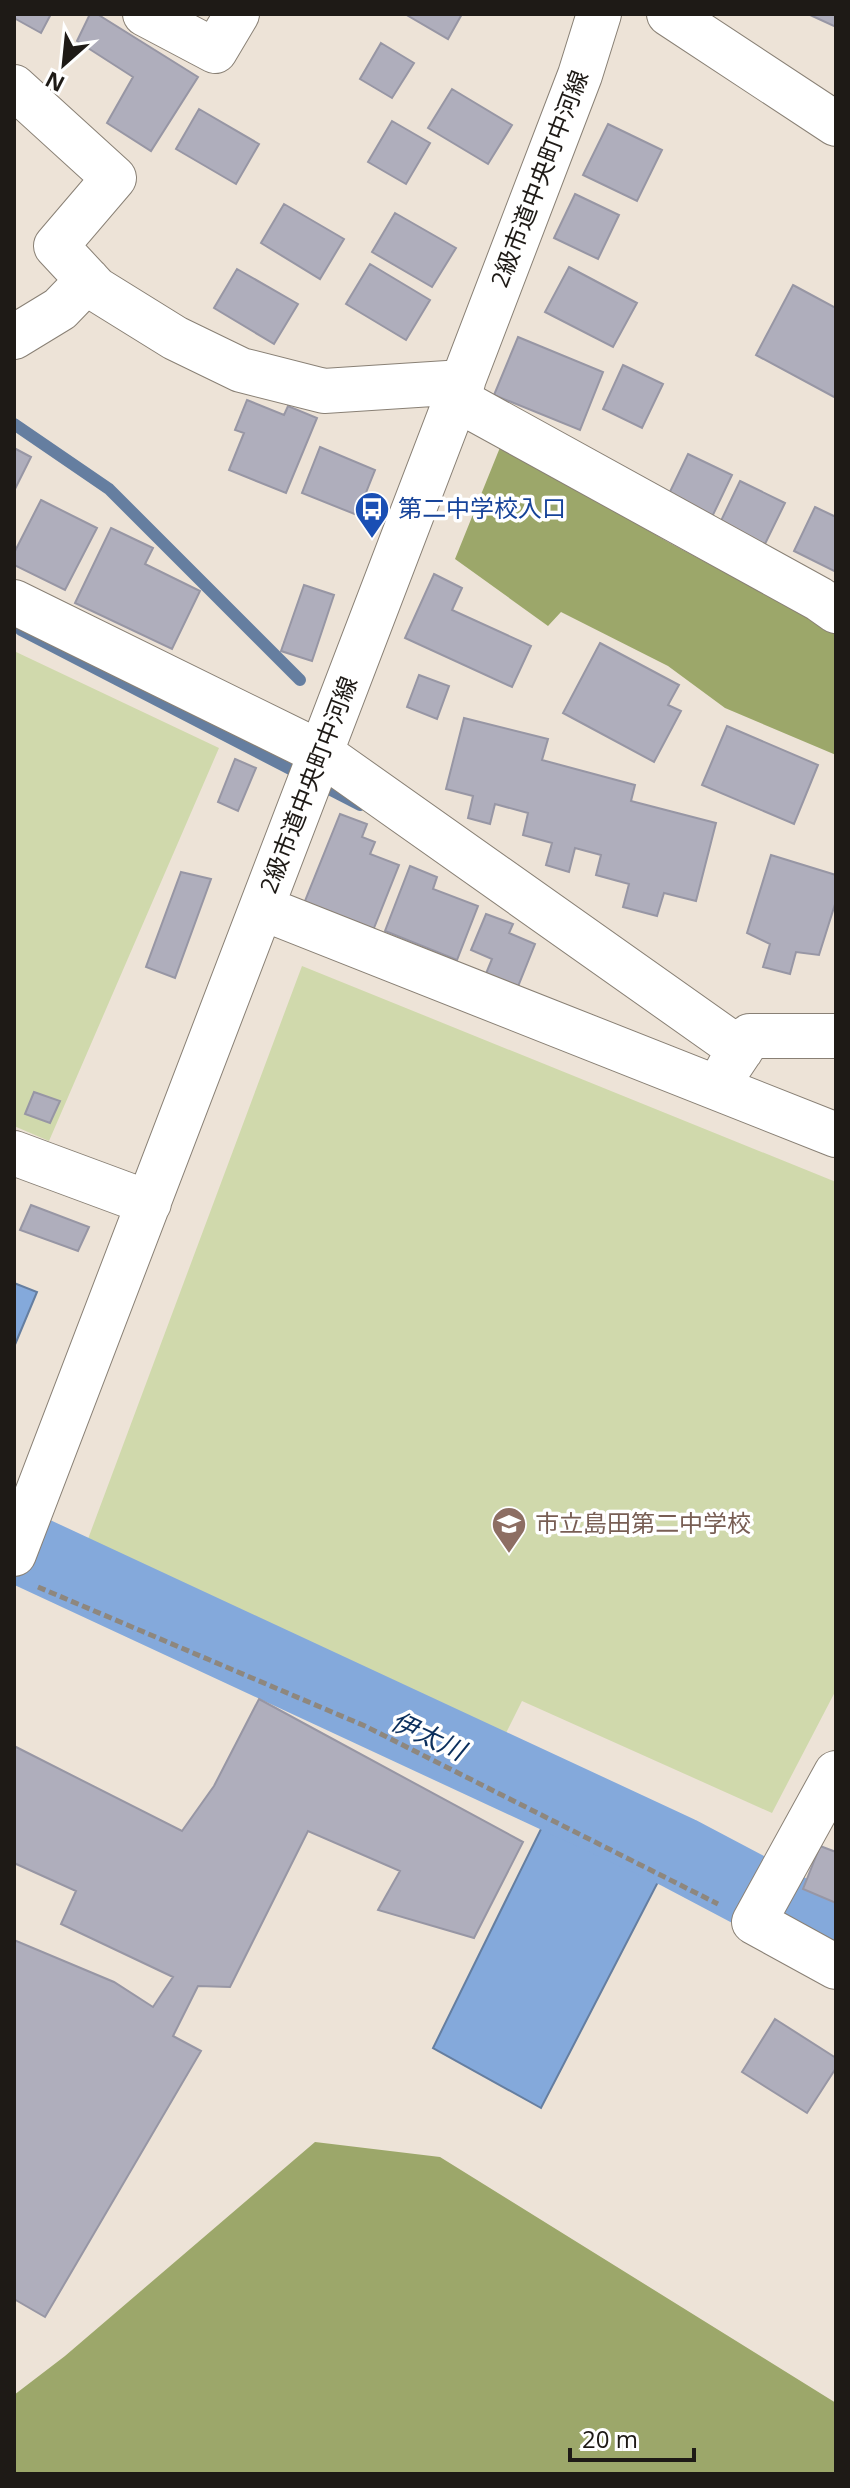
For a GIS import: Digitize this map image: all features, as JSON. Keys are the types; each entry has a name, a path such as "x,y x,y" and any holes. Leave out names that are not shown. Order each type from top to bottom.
{"street":[{"path":"145,14 215,51 237,14"},
{"name":"2級市道中央町中河線","path":"20,1546 580,75 599,14"},
{"path":"669,14 836,124"},
{"path":"14,87 114,178 56,246 96,289 175,338 241,370 324,391 459,390 836,611"},
{"path":"14,314 85,277"},
{"path":"14,337 60,309 85,277"},
{"path":"14,602 321,753 741,1050"},
{"path":"262,908 836,1135"},
{"path":"715,1088 750,1036 836,1036"},
{"path":"14,1153 149,1203"},
{"path":"836,1773 754,1922 836,1967"}],"path":[{"path":"20,1546 365,1726 754,1922"}],"green space":[{"path":"501,445 668,542 836,632 836,755 725,708 668,666 561,612 548,626 455,559"},
{"path":"14,651 219,748 49,1141 14,1126"},
{"path":"302,966 836,1182 836,1690 772,1813 522,1701 501,1743 82,1555"},
{"path":"315,2142 440,2157 836,2403 836,2474 14,2474 14,2395 65,2356"}],"water":[{"path":"14,1283 37,1292 14,1347"},
{"path":"542,1827 659,1880 541,2108 433,2048"}],"building":[{"path":"14,14 51,14 41,33 14,18"},
{"path":"90,14 97,14 198,77 151,151 107,123 133,77 77,41"},
{"path":"405,14 462,14 448,39"},
{"path":"808,14 836,14 836,27"},
{"path":"381,43 414,63 392,98 360,79"},
{"path":"452,89 512,125 488,164 428,128"},
{"path":"199,109 259,144 236,184 176,149"},
{"path":"392,121 430,143 406,184 368,162"},
{"path":"608,124 662,150 637,201 583,175"},
{"path":"575,194 619,215 598,259 554,238"},
{"path":"284,204 344,239 320,279 261,243"},
{"path":"395,213 456,248 432,287 372,252"},
{"path":"370,264 430,300 406,340 346,304"},
{"path":"569,267 637,303 613,347 545,312"},
{"path":"237,269 298,304 274,344 214,308"},
{"path":"793,285 836,308 836,398 756,355"},
{"path":"518,337 603,372 580,430 494,395"},
{"path":"623,365 663,384 642,428 603,409"},
{"path":"247,400 284,415 288,406 317,418 286,493 229,470 244,433 235,430"},
{"path":"320,447 375,470 357,515 302,493"},
{"path":"14,448 31,457 14,491"},
{"path":"688,454 732,475 711,519 667,498"},
{"path":"740,481 785,503 764,546 719,525"},
{"path":"41,500 97,528 65,590 14,565 14,553"},
{"path":"815,507 836,517 836,572 794,551"},
{"path":"111,528 153,548 145,564 200,591 172,649 75,603"},
{"path":"434,574 462,588 452,610 531,646 512,687 405,638"},
{"path":"304,585 334,595 312,661 281,651"},
{"path":"600,643 679,685 668,705 681,711 654,762 563,713"},
{"path":"419,675 449,686 437,719 407,707"},
{"path":"464,718 548,739 542,760 635,785 631,801 716,823 696,901 664,893 657,916 623,907 629,884 596,875 601,855 575,848 569,872 546,865 552,843 523,835 528,813 495,804 490,824 468,818 473,796 446,789"},
{"path":"727,726 818,765 794,824 702,785"},
{"path":"235,759 256,768 238,811 218,802"},
{"path":"340,814 367,824 362,837 375,842 370,854 399,865 372,933 303,906"},
{"path":"771,855 836,875 836,901 819,955 796,952 790,974 763,967 770,944 747,933"},
{"path":"410,866 437,877 433,889 478,906 457,960 385,931"},
{"path":"181,872 211,879 175,978 146,967"},
{"path":"486,914 513,924 509,933 535,944 517,989 485,976 492,959 471,950"},
{"path":"34,1092 60,1101 50,1123 25,1114"},
{"path":"31,1205 89,1227 78,1251 20,1230"},
{"path":"259,1699 523,1842 474,1938 378,1910 400,1871 308,1831 230,1987 198,1986 173,2036 201,2051 45,2317 14,2299 14,1940 114,1982 153,2007 173,1977 61,1924 76,1891 14,1863 14,1746 182,1831 214,1786"},
{"path":"820,1846 836,1852 836,1903 803,1889"},
{"path":"775,2019 836,2058 836,2068 807,2113 742,2072"}],"waterway":[{"path":"14,424 109,489 300,680"},
{"path":"21,630 360,805"},
{"name":"伊太川","path":"14,1544 679,1853 836,1939"}],"place":[{"name":"第二中学校入口","path":"372,540"},
{"name":"市立島田第二中学校","path":"509,1555"}]}
